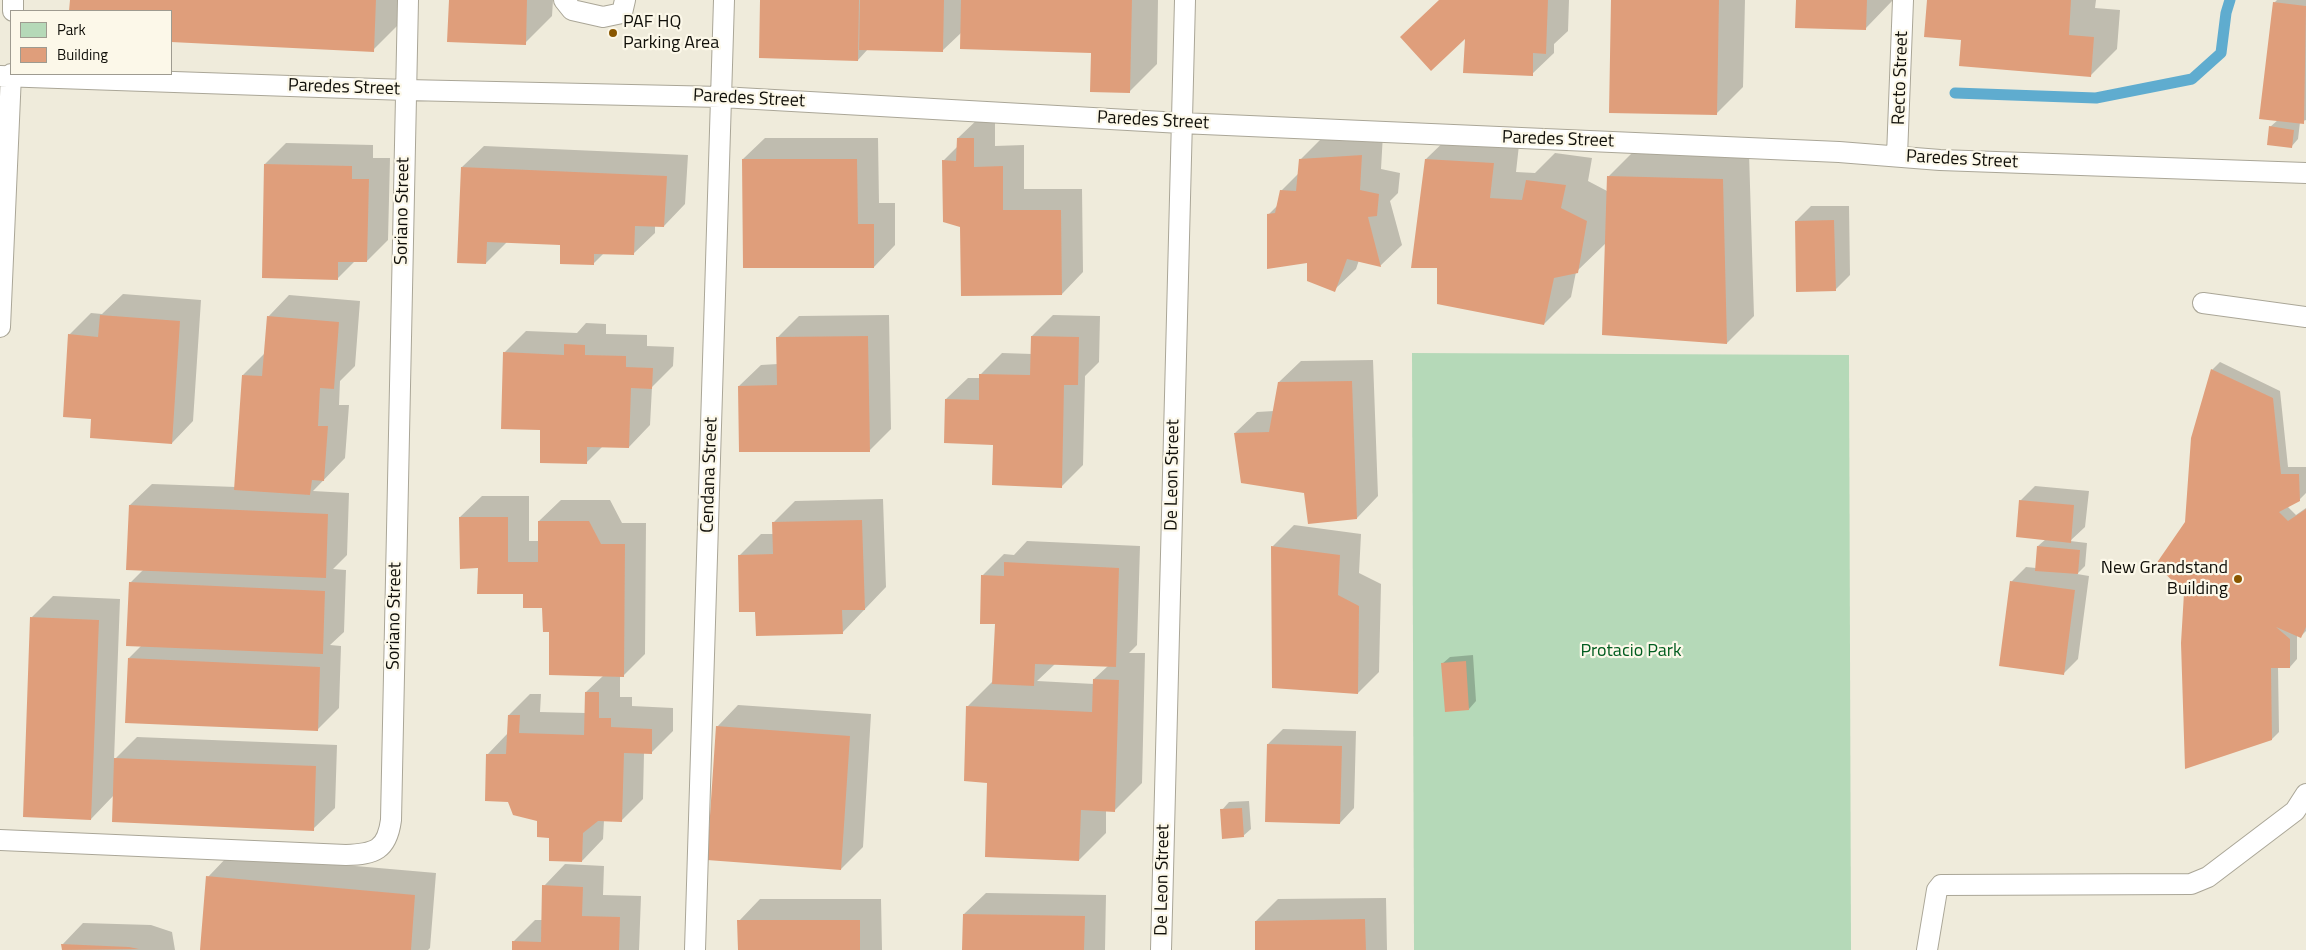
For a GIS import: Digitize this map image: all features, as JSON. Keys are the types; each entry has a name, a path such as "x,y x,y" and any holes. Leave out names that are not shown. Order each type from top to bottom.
{"lane":[{"name":"Soriano Street","path":"0,840 346,855 364,854 380,848 386,842 389,834 390,820 408,0"},
{"path":"564,0 572,10 603,16 622,13 625,0"},
{"name":"Cendana Street","path":"694,950 724,0"},
{"name":"De Leon Street","path":"1161,950 1185,0"},
{"name":"Recto Street","path":"1897,156 1903,0"},
{"name":"Paredes Street","path":"8,75 406,90 721,97 1181,123 1830,151 1940,160 2306,173"},
{"path":"0,327 8,75"},
{"path":"2203,303 2306,317"},
{"path":"1927,950 1937,890 1941,885 2191,884 2208,877 2295,810 2306,794"}],"green space":[{"name":"Protacio Park","path":"1412,353 1849,355 1851,950 1414,950"}],"building":[{"path":"70,0 376,0 374,52 172,42 172,10 69,10"},
{"path":"449,0 527,0 526,45 447,42"},
{"path":"760,0 859,0 858,61 759,58"},
{"path":"860,0 944,0 943,52 859,50"},
{"path":"961,0 1132,0 1130,93 1090,92 1091,53 960,49"},
{"path":"1439,0 1548,0 1546,54 1533,53 1533,76 1463,73 1465,39 1431,71 1400,37"},
{"path":"1611,0 1719,0 1717,115 1609,113"},
{"path":"1796,0 1867,0 1866,30 1795,28"},
{"path":"1927,0 2071,0 2069,35 2094,37 2091,77 1959,66 1961,40 1924,37"},
{"path":"2273,2 2306,6 2304,124 2259,119"},
{"path":"2269,126 2294,130 2292,148 2267,145"},
{"path":"957,138 974,138 974,167 1003,166 1003,210 1061,210 1062,295 961,296 960,227 943,222 942,160 956,161"},
{"path":"1362,155 1360,190 1379,194 1377,216 1368,217 1381,267 1347,259 1335,292 1307,281 1307,263 1267,269 1267,214 1275,213 1280,190 1296,191 1299,159"},
{"path":"742,159 857,159 858,224 874,224 874,268 743,268"},
{"path":"1425,159 1494,163 1490,198 1522,200 1526,180 1566,185 1561,208 1587,221 1578,273 1554,278 1544,325 1437,304 1437,268 1411,268"},
{"path":"264,164 352,166 352,179 369,179 367,262 338,262 338,280 262,278"},
{"path":"461,167 667,176 664,227 635,226 634,255 594,254 594,265 560,264 560,245 487,242 486,264 457,263"},
{"path":"1607,176 1723,179 1727,344 1602,335"},
{"path":"1834,220 1836,291 1796,292 1795,221"},
{"path":"100,315 180,321 172,444 90,438 91,419 63,417 68,334 98,337"},
{"path":"267,316 339,322 334,389 320,388 318,426 328,426 324,481 312,480 310,495 234,490 242,375 262,376"},
{"path":"868,336 870,452 739,452 738,386 777,385 776,337"},
{"path":"1031,336 1079,337 1078,385 1064,385 1062,488 992,485 993,445 944,443 945,399 979,400 979,374 1030,375"},
{"path":"564,344 585,345 585,355 626,356 626,367 653,368 652,389 631,388 629,448 587,447 587,464 540,463 540,430 501,429 503,352 564,355"},
{"name":"New Grandstand Building","path":"2211,369 2273,398 2281,474 2299,474 2300,501 2279,512 2288,521 2306,509 2306,627 2301,638 2276,627 2290,639 2290,668 2271,668 2272,740 2185,769 2181,643 2184,593 2156,564 2185,522 2191,438"},
{"path":"1352,381 1357,519 1308,524 1304,493 1241,483 1234,433 1269,432 1278,382"},
{"path":"2019,500 2074,505 2071,543 2016,537"},
{"path":"129,505 328,514 326,578 126,570"},
{"path":"459,517 508,517 508,562 538,562 538,521 589,521 601,544 625,544 624,677 549,675 549,632 543,632 542,608 523,608 523,594 477,594 478,568 460,569"},
{"path":"862,520 865,610 842,610 843,634 756,636 755,612 739,612 738,555 773,554 772,522"},
{"path":"1271,546 1340,555 1338,595 1359,606 1358,694 1272,688"},
{"path":"2037,546 2080,550 2078,574 2035,571"},
{"path":"1004,562 1119,568 1116,667 1035,664 1034,686 992,684 995,624 980,624 981,575 1004,576"},
{"path":"2010,581 2075,590 2064,675 1999,666"},
{"path":"129,582 325,591 323,654 126,646"},
{"path":"30,617 99,620 91,820 23,817"},
{"path":"128,658 320,667 318,731 125,723"},
{"path":"1466,661 1469,710 1445,712 1441,663"},
{"path":"1093,679 1119,680 1115,812 1081,810 1079,861 985,857 987,783 964,781 966,706 1092,712"},
{"path":"585,692 599,692 599,718 611,718 611,727 652,729 652,754 624,753 622,822 598,821 583,833 582,862 549,861 549,838 537,837 537,821 513,815 508,802 485,801 486,754 506,754 508,715 520,715 519,733 584,735"},
{"path":"716,726 850,736 841,870 707,860"},
{"path":"1267,744 1342,746 1340,824 1265,822"},
{"path":"114,758 316,766 314,831 112,822"},
{"path":"1242,808 1244,837 1222,839 1220,809"},
{"path":"206,876 415,895 411,950 200,950"},
{"path":"542,885 583,887 582,916 620,917 619,950 512,950 512,941 541,942"},
{"path":"963,914 1085,916 1084,950 962,950"},
{"path":"1365,919 1366,950 1255,950 1255,921"},
{"path":"737,920 860,920 860,950 738,950"},
{"path":"61,944 129,947 139,949 62,950"}],"waterway":[{"path":"1955,93 2096,98 2192,79 2221,53 2226,13 2230,0"}],"place":[{"name":"PAF HQ Parking Area","path":"613,33"},
{"name":"New Grandstand Building","path":"2238,579"}]}
